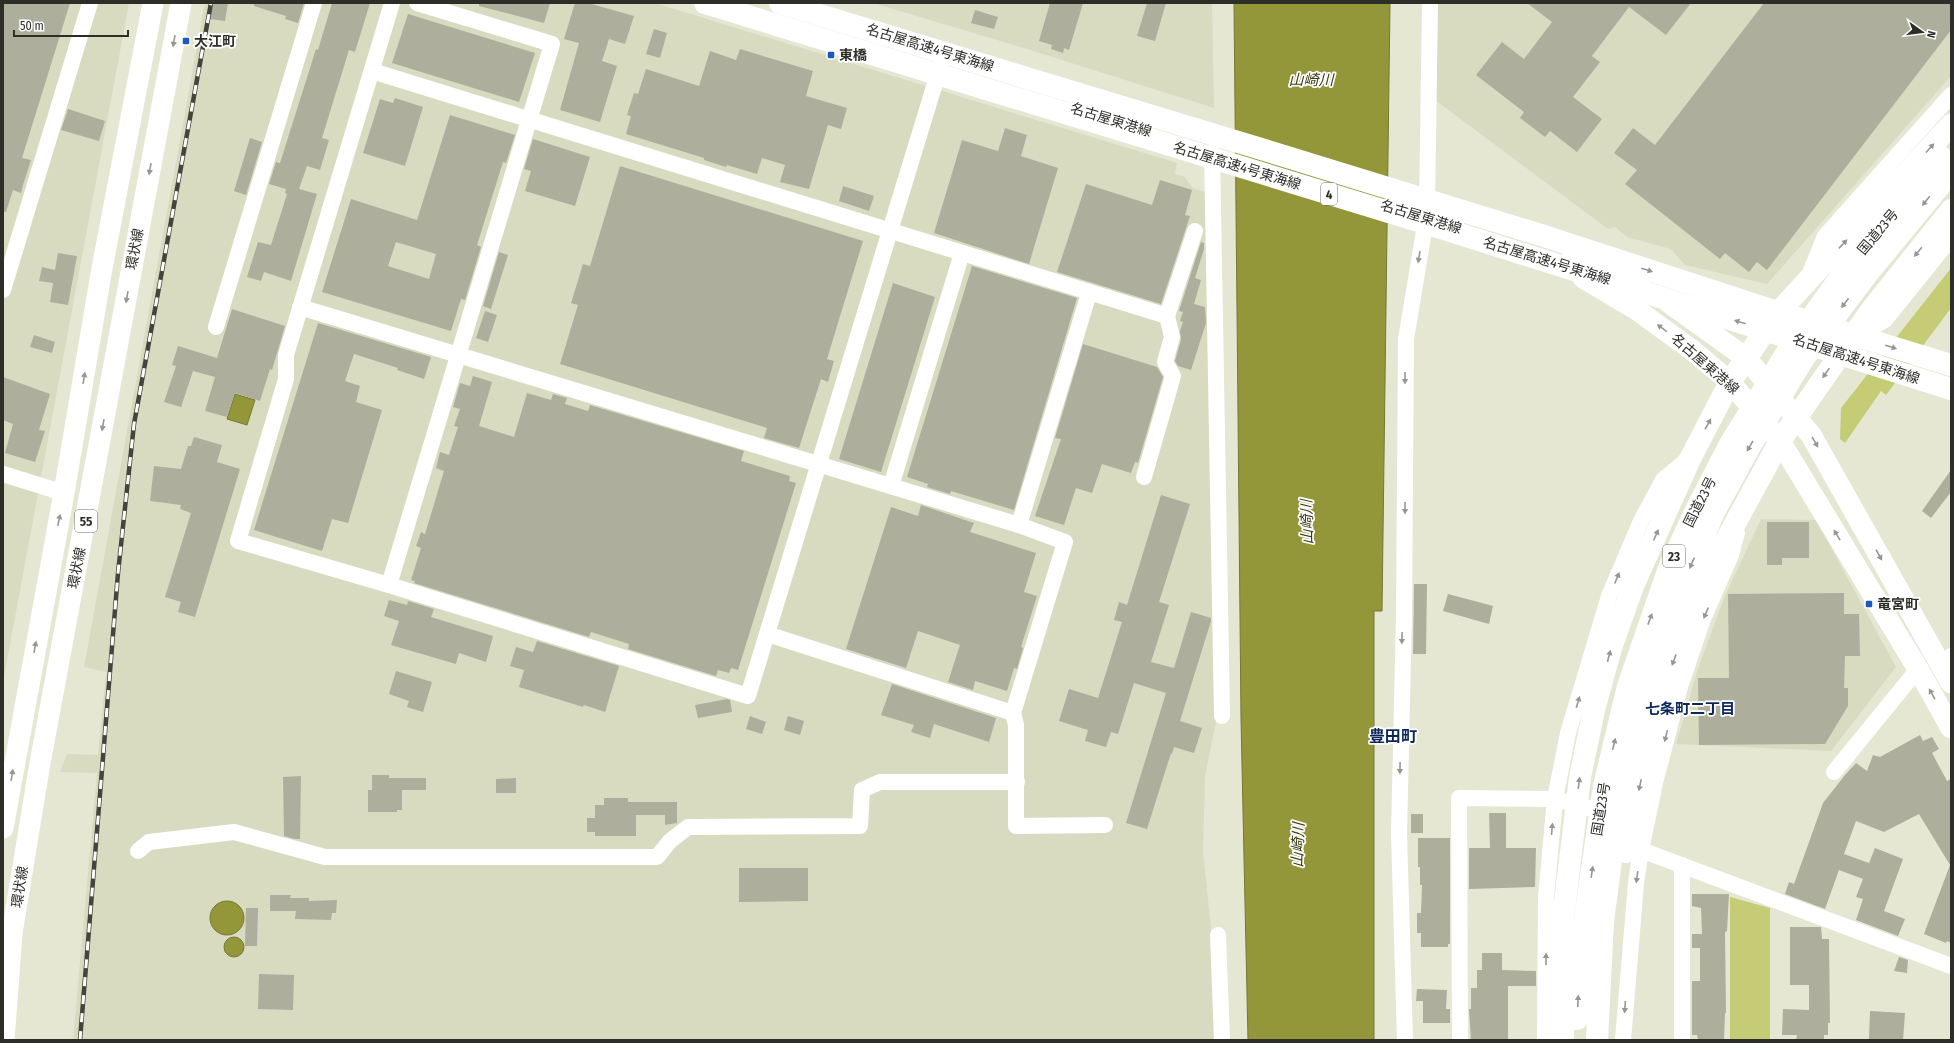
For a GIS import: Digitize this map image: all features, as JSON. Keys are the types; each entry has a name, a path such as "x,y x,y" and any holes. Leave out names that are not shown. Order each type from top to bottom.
{"highway":[{"name":"名古屋高速4号東海線","path":"705,3 1428,224 1951,389"},
{"name":"名古屋高速4号東海線","path":"779,3 1284,156 1548,238 1768,309 1951,365"},
{"path":"1563,1040 1563,919 1580,777 1594,710 1611,648 1633,586 1690,458 1730,382 1746,358 1776,315 1951,125"},
{"name":"国道23号","path":"1577,1040 1578,998 1586,911 1604,786 1628,686 1669,568 1693,516 1730,444 1789,349 1850,264 1951,146"},
{"name":"国道23号","path":"1597,1040 1603,921 1621,786 1649,678 1666,626 1688,572 1714,512 1747,452 1804,358 1868,272 1951,172"},
{"path":"1603,1040 1627,844 1656,716 1692,610 1720,551 1780,441 1872,309 1951,210"}],"main road":[{"name":"環状線","path":"4,816 64,493 102,268 153,3"},
{"name":"環状線","path":"4,1040 12,932 40,763 181,3"},
{"name":"名古屋東港線","path":"735,3 940,67 1220,151 1421,211 1549,247 1612,270 1643,285 1746,358 1811,435 1948,668"},
{"name":"名古屋東港線","path":"779,3 1220,151"},
{"name":"名古屋東港線","path":"1421,211 1551,259 1638,310 1692,350 1730,382 1780,441 1918,669 1951,728"}],"street":[{"path":"3,290 90,3"},
{"path":"216,327 314,3"},
{"path":"392,3 286,355 286,379 238,541 389,585 748,696 940,67"},
{"path":"389,585 552,44 417,3"},
{"path":"1405,1040 1399,834 1404,615 1406,339 1421,211 1430,3"},
{"path":"372,72 1167,316"},
{"path":"1806,282 1825,236 1951,95"},
{"path":"1220,151 1222,716"},
{"path":"1144,477 1174,376 1165,362 1172,337 1167,316 1194,231"},
{"path":"1849,341 1885,320 1951,238"},
{"path":"891,486 962,253"},
{"path":"1019,525 1089,293"},
{"path":"300,307 1019,525 1065,542 1013,713 1016,725 1016,826 1105,825"},
{"path":"1545,1040 1546,897 1555,799 1568,733 1609,596 1641,521 1663,480 1690,458"},
{"path":"3,474 64,493"},
{"path":"1623,1040 1628,970 1641,850 1646,824 1667,733 1680,688 1703,619 1731,555 1743,510"},
{"path":"767,634 1013,713"},
{"path":"1834,772 1918,669"},
{"path":"138,851 149,842 234,832 325,857 657,857 670,841 688,827 860,826 862,790 880,782 1017,782"},
{"path":"1460,1040 1459,798 1555,799 1646,824"},
{"path":"1641,850 1951,966"},
{"path":"1682,865 1682,1040"},
{"path":"1218,935 1222,1040"}],"shaded area":[{"path":"3,3 129,3 3,682"},
{"path":"205,3 655,3 1177,163 1175,174 1185,177 1193,188 1210,194 1217,717 1205,776 1203,851 1212,938 1214,1040 73,1040 97,773 60,772 67,754 98,755 106,672 84,667"},
{"path":"873,3 1212,3 1214,108 1027,49"},
{"path":"1436,3 1951,3 1951,76 1767,284 1685,265 1671,249 1627,237 1615,227 1608,229 1435,100"},
{"path":"1761,519 1816,520 1896,667 1831,751 1676,744 1698,669 1724,598"}],"green space":[{"path":"1951,268 1951,308 1886,395 1881,391 1845,443 1840,439 1841,408"},
{"path":"1730,897 1770,908 1770,1040 1730,1040"}],"water":[{"name":"山崎川","path":"1234,3 1390,3 1382,611 1374,611 1374,1040 1248,1040 1241,719"},
{"path":"235,394 255,400 247,425 227,419"},
{"path":"224,901 230,901 234,902 241,908 244,918 243,925 237,932 230,935 224,935 220,934 213,928 210,921 210,915 211,911 217,904"},
{"path":"234,937 241,940 244,947 241,954 234,957 227,954 224,947 227,940"}],"building":[{"path":"3,3 70,3 22,158 31,160 21,193 13,190 6,212 3,211"},
{"path":"213,3 228,3 225,21 210,19"},
{"path":"254,3 304,3 298,23 285,19 286,16 254,6"},
{"path":"332,3 370,3 355,52 349,50 322,138 329,140 320,170 307,166 299,189 317,194 291,281 264,272 261,281 247,277 258,242 271,245 287,194 285,193 286,189 269,184 276,162 280,163 316,49 318,50"},
{"path":"479,3 550,3 544,23 479,6"},
{"path":"575,3 588,3 634,16 625,44 609,39 602,61 617,66 600,122 560,110 579,43 564,39"},
{"path":"1050,3 1083,3 1069,50 1064,48 1063,53 1051,49 1052,45 1039,41"},
{"path":"1147,3 1166,3 1155,41 1137,36"},
{"path":"1527,3 1691,3 1666,35 1629,7 1592,56 1600,62 1573,97 1602,119 1577,152 1550,131 1545,137 1520,118 1524,112 1476,75 1502,42 1524,59 1552,22"},
{"path":"1764,3 1951,3 1951,30 1767,270 1757,262 1749,272 1725,253 1720,259 1625,184 1637,170 1614,153 1633,128 1655,145"},
{"path":"975,10 998,17 994,29 971,23"},
{"path":"408,14 535,53 519,102 392,63"},
{"path":"654,29 667,33 660,58 646,54"},
{"path":"740,49 813,71 806,96 847,108 841,129 828,125 809,189 780,182 785,165 762,158 757,174 727,165 726,167 704,160 704,158 626,134 631,116 627,115 634,93 638,94 646,69 699,86 710,51 736,60"},
{"path":"395,98 423,107 405,166 363,153 380,99 393,103"},
{"path":"68,109 105,121 99,141 61,130"},
{"path":"450,115 515,135 506,163 503,162 477,245 481,247 465,300 461,299 451,331 322,292 351,199 417,220","holes":["396,242 436,254 429,279 388,266"]},
{"path":"1005,128 1027,135 1021,156 1058,168 1029,264 934,233 962,140 998,151"},
{"path":"250,138 262,142 246,195 234,191"},
{"path":"533,139 590,157 575,206 525,191 531,171 524,169"},
{"path":"620,166 863,241 827,359 834,361 828,382 821,379 799,448 764,438 767,428 560,364 578,305 571,303 583,264 590,266"},
{"path":"1160,180 1192,190 1185,215 1190,216 1161,304 1057,272 1086,184 1152,205"},
{"path":"843,186 874,196 869,211 839,201"},
{"path":"1201,242 1204,243 1204,249 1195,278 1201,280 1194,304 1205,307 1206,323 1191,370 1178,366 1175,361 1181,340 1180,331 1183,322 1180,321 1183,312 1179,311"},
{"path":"499,252 508,255 491,309 483,306"},
{"path":"58,253 77,256 68,305 50,302 53,283 39,281 42,267 55,270"},
{"path":"972,266 1077,298 1014,510 951,491 950,494 927,487 928,484 907,477"},
{"path":"893,283 935,297 881,472 839,459"},
{"path":"232,309 285,326 272,370 270,369 260,401 235,393 227,417 205,411 215,377 193,371 181,407 164,402 176,366 172,365 178,346 217,358"},
{"path":"485,311 497,315 488,342 476,338"},
{"path":"318,323 431,357 424,379 397,370 398,368 354,354 345,381 360,386 356,402 382,410 348,523 332,519 322,551 254,530"},
{"path":"34,335 55,342 52,353 30,347"},
{"path":"1083,344 1157,367 1163,377 1138,463 1135,462 1131,473 1102,464 1092,493 1076,488 1064,525 1035,516 1061,439 1055,438"},
{"path":"473,376 492,382 479,426 514,437 527,393 551,400 553,394 567,398 565,404 588,411 590,405 744,451 741,461 790,476 789,481 796,483 738,670 731,668 729,673 718,670 716,676 628,649 629,644 591,632 589,637 414,583 415,581 411,580 421,548 416,546 421,532 425,534 444,471 436,468 440,452 449,455 458,427 454,426 460,409 453,407 460,383 470,386"},
{"path":"3,377 50,394 39,430 45,431 35,462 5,453 13,424 3,420"},
{"path":"194,437 222,445 217,462 240,469 195,617 178,612 181,602 165,597 191,513 180,509 181,505 150,501 154,466 181,469 188,446 191,446"},
{"path":"1951,470 1951,492 1931,518 1922,511"},
{"path":"1161,495 1190,504 1159,602 1169,605 1151,662 1174,668 1191,612 1211,618 1211,621 1180,721 1202,728 1194,753 1174,747 1147,829 1126,823 1166,693 1134,683 1118,734 1111,732 1106,747 1085,741 1088,730 1059,721 1069,689 1098,698 1122,622 1114,620 1119,602 1127,605"},
{"path":"921,505 974,523 970,532 1036,553 1024,592 1037,596 1021,647 1023,648 1017,669 1014,668 1007,691 975,681 973,690 948,682 960,645 918,631 906,668 846,649 891,507 918,516"},
{"path":"1767,522 1809,522 1809,558 1782,558 1782,565 1767,565"},
{"path":"1414,584 1427,584 1426,654 1413,654"},
{"path":"1844,593 1844,614 1859,614 1860,656 1845,656 1844,688 1848,688 1848,706 1825,744 1699,745 1698,678 1729,678 1728,594"},
{"path":"1448,594 1493,606 1489,624 1443,611"},
{"path":"389,600 407,605 408,601 434,609 431,617 493,636 486,662 459,653 456,664 391,645 399,621 384,616"},
{"path":"537,641 619,666 605,712 584,705 583,707 519,687 524,670 510,666 516,647 533,652"},
{"path":"396,671 432,682 423,712 407,707 409,701 389,694"},
{"path":"892,684 996,718 989,742 934,724 930,738 911,732 914,725 881,715"},
{"path":"727,699 730,700 732,712 698,718 695,705"},
{"path":"750,716 766,722 762,734 746,729"},
{"path":"788,716 804,721 800,735 784,730"},
{"path":"1920,735 1923,741 1932,737 1939,749 1932,753 1947,781 1951,779 1951,943 1947,941 1946,943 1924,934 1950,865 1919,814 1884,832 1856,821 1844,854 1869,863 1875,848 1903,859 1884,911 1905,919 1898,936 1856,920 1863,899 1856,897 1863,879 1839,870 1825,909 1785,894 1789,882 1794,884 1823,803 1845,775 1856,763 1867,771 1873,755 1880,757"},
{"path":"372,775 389,775 389,778 426,778 426,790 402,790 402,810 397,810 397,812 368,812 368,790 372,790"},
{"path":"301,776 300,839 295,839 284,836 283,777"},
{"path":"516,778 516,793 496,793 496,779"},
{"path":"604,798 628,798 628,802 677,802 677,823 665,825 665,815 636,815 636,836 595,836 595,832 587,832 587,818 595,818 595,805 604,805"},
{"path":"1489,813 1506,813 1506,848 1536,848 1535,887 1469,889 1469,848 1490,848"},
{"path":"1411,814 1423,814 1423,833 1411,833"},
{"path":"1418,838 1450,838 1450,944 1448,944 1448,947 1421,947 1421,933 1417,933 1417,913 1421,913 1422,885 1420,885 1420,867 1418,867"},
{"path":"739,868 808,868 808,901 739,902"},
{"path":"1692,894 1729,894 1727,931 1725,932 1726,1013 1724,1040 1698,1040 1697,1035 1692,1035 1692,981 1700,981 1700,948 1692,948 1692,934 1702,934 1701,908 1692,906"},
{"path":"270,895 291,895 290,898 309,898 309,901 337,900 336,913 332,913 331,920 295,919 296,911 270,911"},
{"path":"246,908 258,908 257,946 245,946"},
{"path":"1790,927 1821,927 1822,939 1829,939 1830,1023 1828,1023 1828,1035 1824,1035 1824,1040 1796,1040 1797,1035 1782,1035 1783,1009 1809,1010 1809,985 1790,985"},
{"path":"1482,953 1502,953 1502,970 1536,971 1536,986 1508,986 1508,1040 1471,1040 1469,1009 1471,1009 1471,988 1477,988 1477,970 1482,970"},
{"path":"1899,957 1908,960 1907,973 1894,971"},
{"path":"259,974 294,975 293,1010 258,1009"},
{"path":"1417,989 1447,990 1446,1009 1450,1009 1450,1023 1423,1023 1423,1001 1416,1001"},
{"path":"1870,1011 1905,1013 1903,1040 1869,1039"}],"railway":[{"path":"80,1040 118,573 134,424 211,3"}],"place":[{"name":"大江町","path":"186,41"},
{"name":"東橋","path":"831,55"},
{"name":"竜宮町","path":"1869,604"}],"district":[{"name":"七条町二丁目","path":"1690,709"},
{"name":"豊田町","path":"1393,736"}]}
